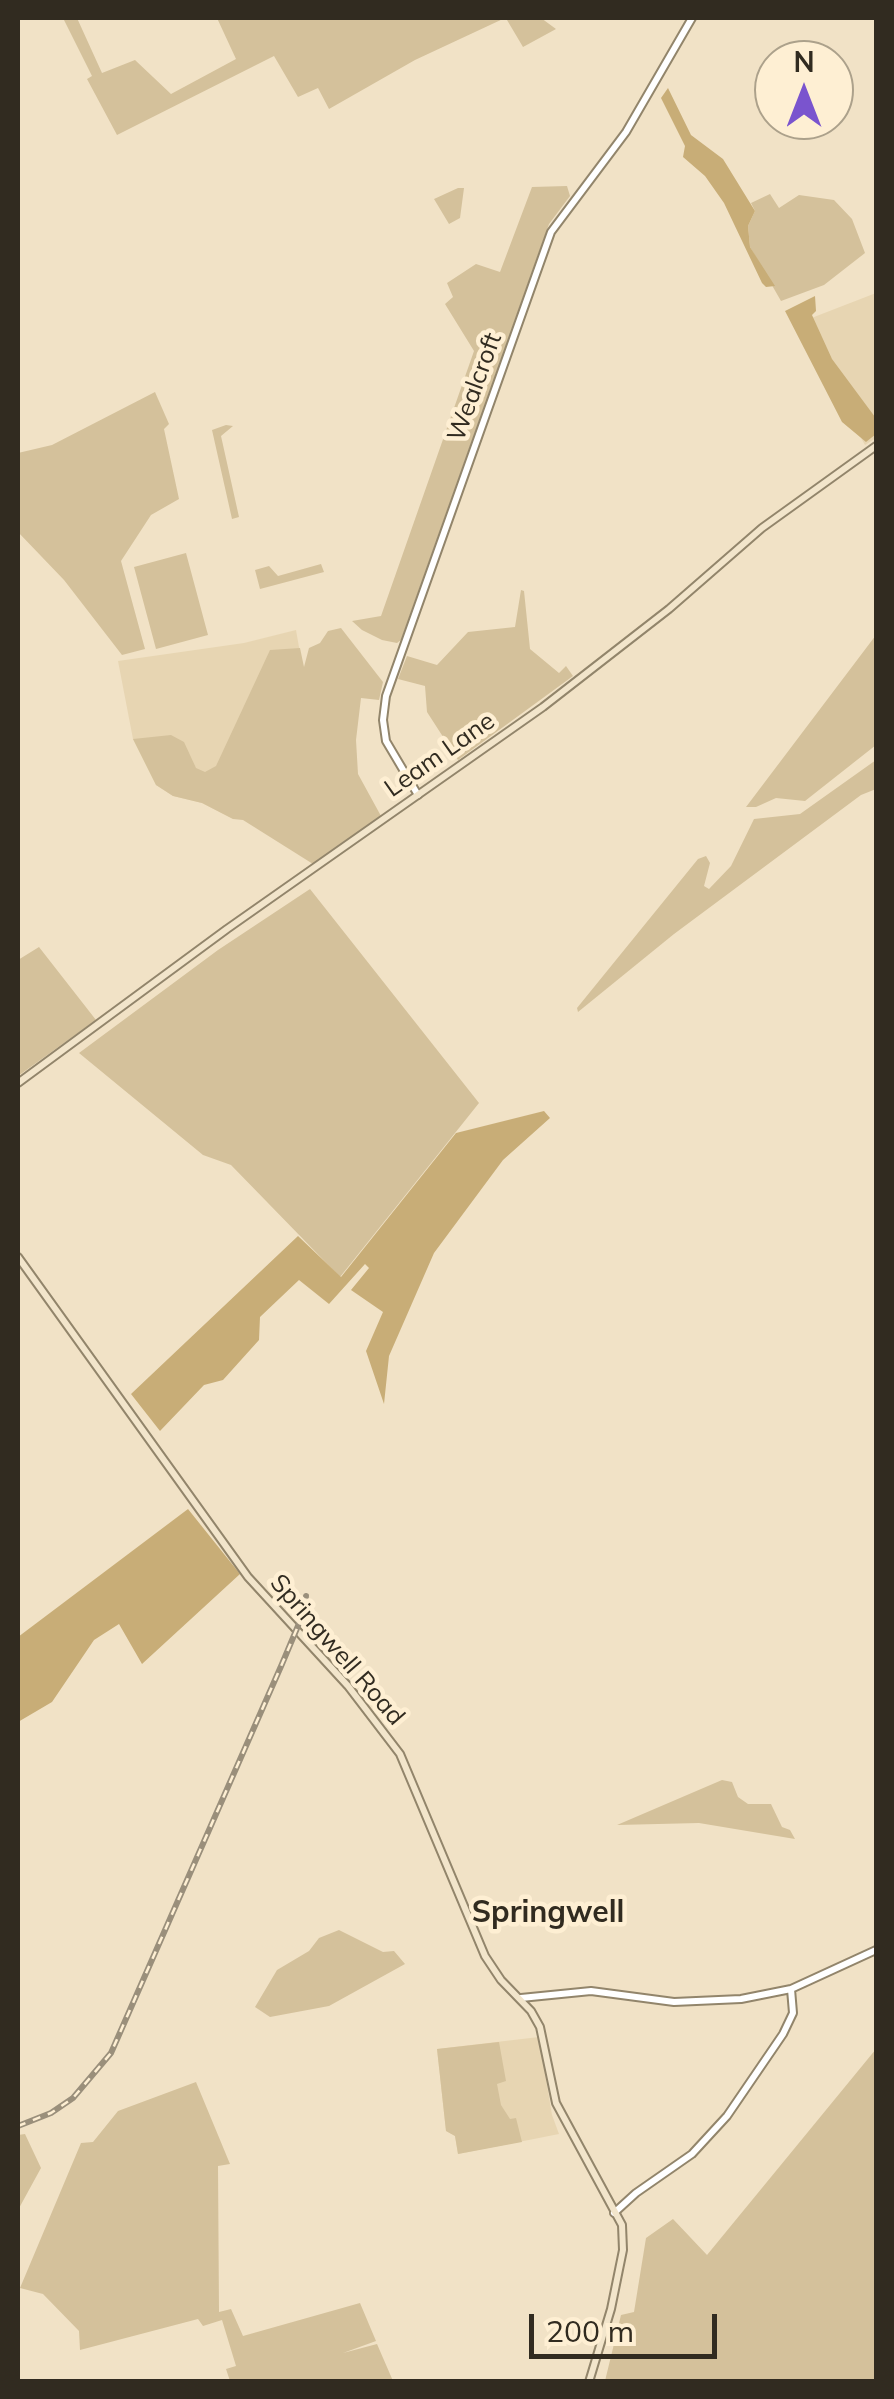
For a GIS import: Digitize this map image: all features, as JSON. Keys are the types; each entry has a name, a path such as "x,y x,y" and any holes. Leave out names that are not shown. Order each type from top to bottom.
{"main road":[{"name":"Leam Lane","path":"18,1083 543,707 670,608 762,528 876,446"},
{"name":"Springwell Road","path":"18,1257 248,1576 348,1686 400,1754 485,1956 540,2027 556,2103 622,2225 623,2250 612,2310 588,2382"}],"street":[{"name":"Wealcroft","path":"418,794 386,742 382,720 386,696 552,232 626,132 692,18"},
{"path":"521,1998 591,1991 687,2003 741,1999 791,1989 876,1950"},
{"path":"614,2213 692,2154 726,2116 794,2013 791,1989"}],"shaded area":[{"path":"63,18 77,18 102,73 135,60 171,94 236,59 217,18 505,18 415,60 329,109 318,88 298,97 274,56 117,135 87,79 92,76"},
{"path":"541,18 556,29 523,47 507,20"},
{"path":"668,88 691,135 723,159 755,211 748,226 750,247 775,286 762,283 724,203 705,176 683,157 685,146 661,98"},
{"path":"567,186 570,196 549,224 401,640 382,640 352,621 381,616 474,351 445,304 453,297 447,283 476,264 500,272 532,187"},
{"path":"464,188 460,218 449,224 434,199"},
{"path":"770,194 779,208 799,195 834,200 852,219 865,253 824,285 781,301 750,247 748,226 755,211 751,203"},
{"path":"876,293 876,438 865,445 796,324"},
{"path":"815,296 816,311 812,315 832,359 875,417 876,434 866,442 842,422 785,311"},
{"path":"155,392 169,424 164,429 179,499 151,515 121,561 145,649 122,655 64,580 18,532 18,453 52,445"},
{"path":"233,426 221,436 239,517 232,519 212,430"},
{"path":"186,553 208,635 156,649 134,567"},
{"path":"321,564 324,572 260,589 255,570 269,566 278,576"},
{"path":"521,590 530,649 559,673 566,666 573,676 458,760 427,712 425,686 398,679 407,656 437,665 468,632 515,627"},
{"path":"341,628 383,682 379,700 361,698 356,740 358,774 381,816 313,864 243,820 173,796 156,785 133,739 171,735 184,742 196,768 205,772 216,766 270,650 300,648 304,667 309,648 320,643 328,631"},
{"path":"296,630 303,670 233,819 202,803 173,796 156,785 133,739 118,661 244,643"},
{"path":"876,635 876,745 805,801 776,798 746,807"},
{"path":"876,760 876,789 861,795 674,934 578,1012 577,1008 698,859 706,856 710,863 704,886 709,889 731,866 754,819 800,814"},
{"path":"310,889 479,1103 340,1277 231,1165 203,1155 79,1053 218,950"},
{"path":"39,947 96,1020 18,1076 18,960"},
{"path":"544,1111 550,1118 503,1160 434,1253 389,1356 384,1404 366,1351 383,1312 351,1290 369,1268 365,1264 329,1304 299,1280 260,1317 259,1340 223,1380 204,1385 160,1431 131,1394 298,1236 341,1277 456,1133"},
{"path":"188,1509 240,1574 142,1664 119,1624 94,1640 52,1702 18,1722 18,1637"},
{"path":"722,1780 732,1782 738,1797 748,1804 771,1804 782,1827 790,1830 795,1839 699,1823 617,1825"},
{"path":"339,1930 383,1952 394,1951 405,1964 329,2006 270,2017 255,2007 277,1970 309,1951 319,1938"},
{"path":"539,2037 552,2115 559,2134 458,2154 455,2136 446,2131 437,2049"},
{"path":"499,2042 506,2081 497,2084 501,2105 510,2119 516,2118 522,2142 458,2154 455,2136 446,2131 437,2049"},
{"path":"876,2049 876,2381 605,2381 621,2315 634,2312 646,2238 673,2219 707,2255"},
{"path":"196,2082 230,2164 218,2166 219,2312 231,2309 243,2336 360,2303 376,2341 343,2353 377,2344 393,2381 230,2381 226,2369 236,2366 222,2320 203,2326 198,2319 80,2350 79,2331 43,2294 20,2288 81,2143 93,2142 118,2111"},
{"path":"25,2134 41,2168 18,2210 18,2135"}],"railway":[{"path":"18,2126 51,2113 73,2098 111,2053 282,1664 303,1614 306,1596"}],"district":[{"name":"Springwell","path":"548,1913"}]}
